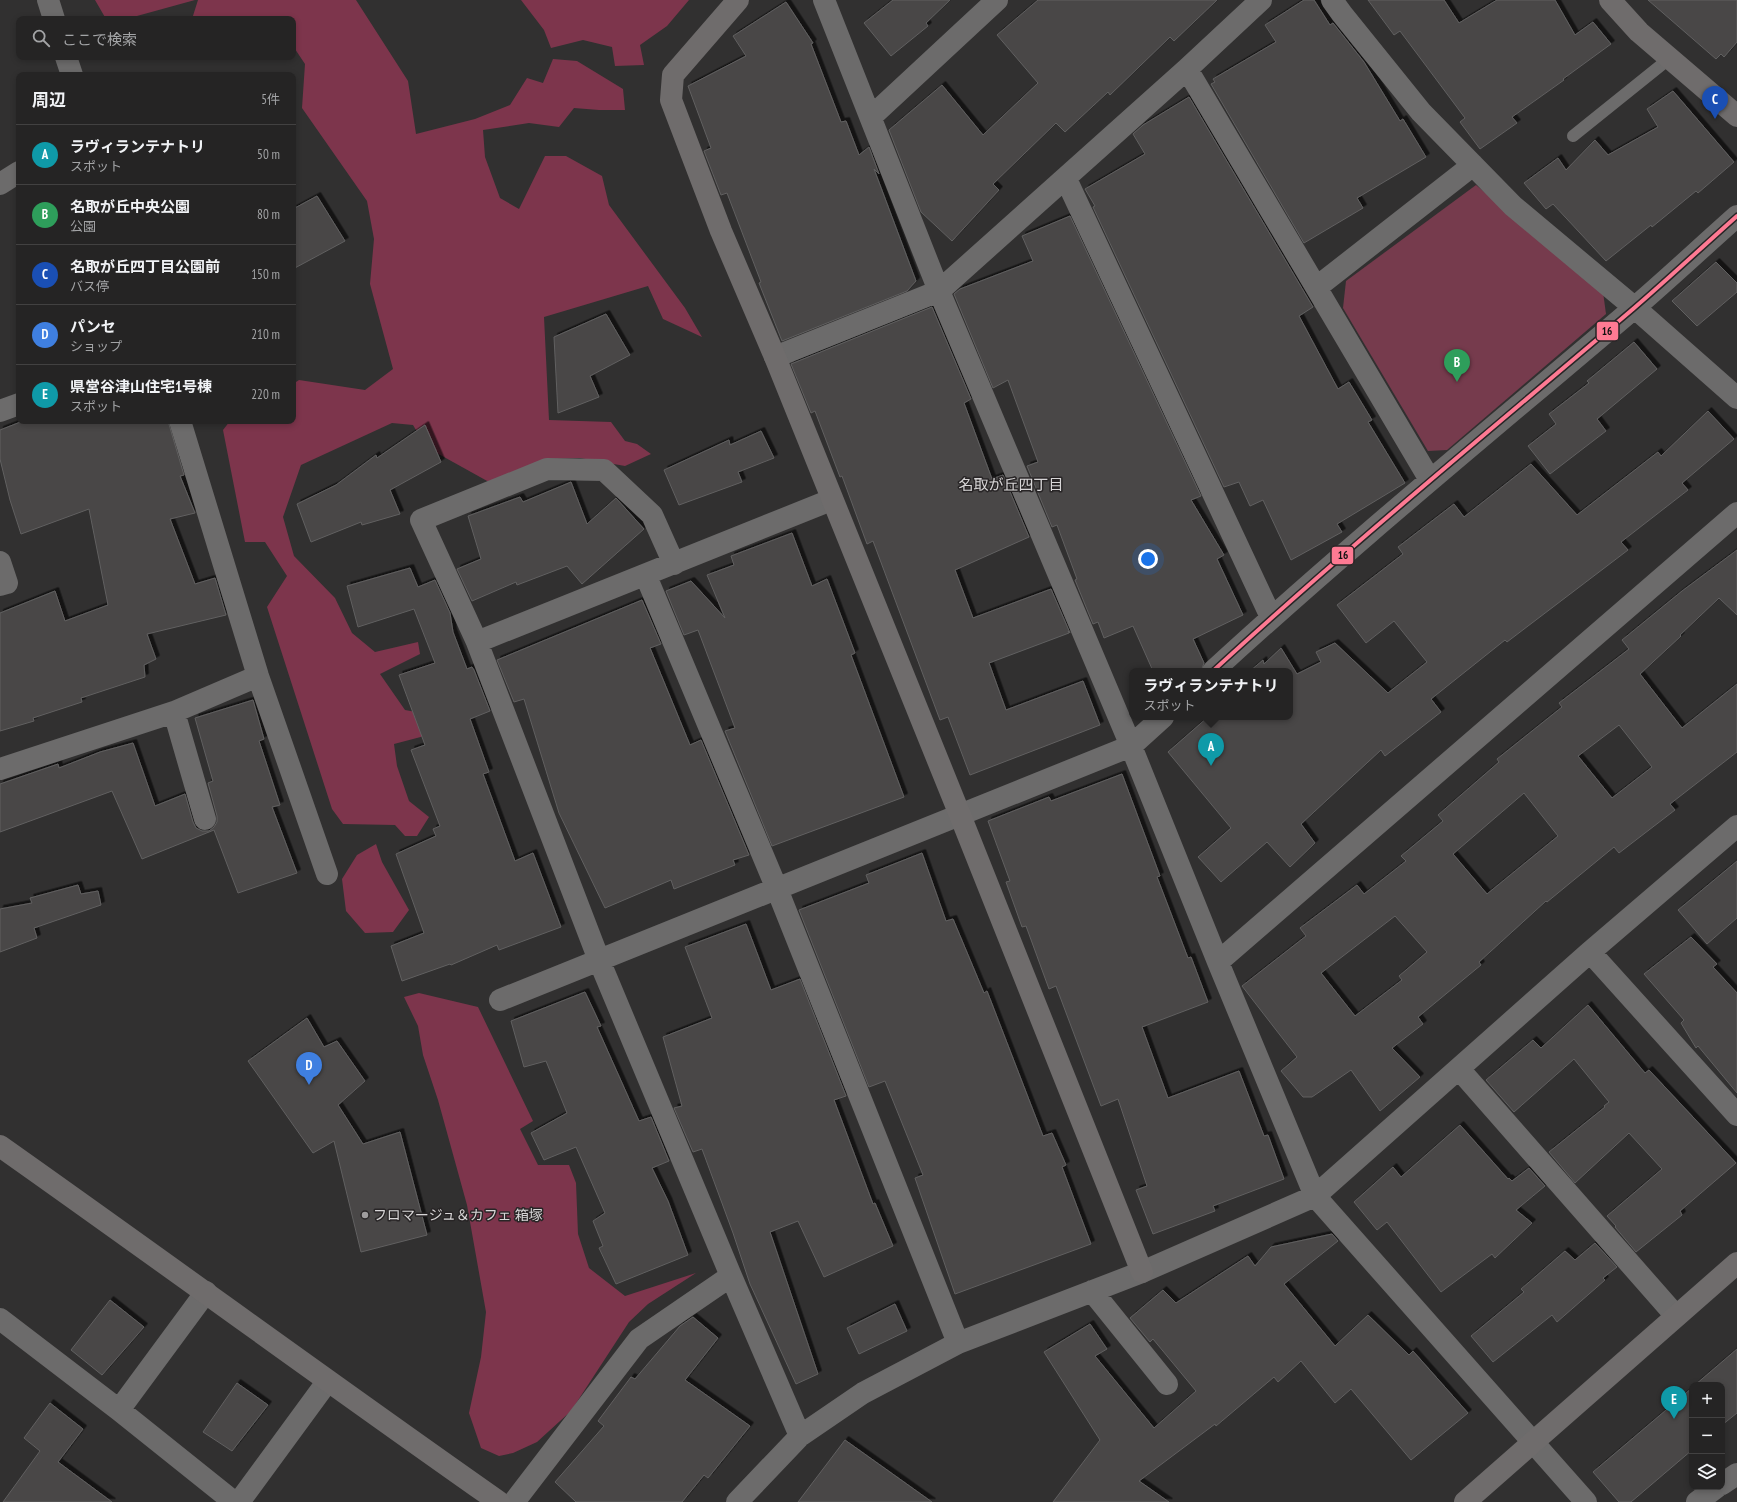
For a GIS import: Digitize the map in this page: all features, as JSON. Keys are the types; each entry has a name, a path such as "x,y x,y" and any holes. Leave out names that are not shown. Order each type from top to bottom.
{"street":[{"path":"48,0 53,16"},
{"path":"738,0 673,75 671,100 721,231 775,357 831,500 960,815 1142,1272"},
{"path":"824,0 939,291 1131,746 1218,962 1315,1196 1586,1502"},
{"path":"871,117 997,0"},
{"path":"775,357 939,291 1066,179 1261,0"},
{"path":"1332,0 1421,112 1513,206 1634,308 1737,398"},
{"path":"1610,0 1639,32 1737,116"},
{"path":"67,60 71,72"},
{"path":"1187,69 1430,480"},
{"path":"1317,287 1473,165"},
{"path":"0,184 16,174"},
{"path":"1066,179 1271,617"},
{"path":"1216,668 1271,617 1430,480 1634,308 1737,216"},
{"path":"0,411 16,405"},
{"path":"181,424 258,676 327,874"},
{"path":"674,564 652,515 604,470 547,469 421,520 477,642 599,960 731,1276 800,1436"},
{"path":"477,642 646,576 831,500"},
{"path":"1218,962 1737,513"},
{"path":"0,562 7,583 0,585"},
{"path":"646,576 777,889 958,1343"},
{"path":"0,769 174,712 258,676"},
{"path":"174,712 205,819"},
{"path":"500,1000 1131,746 1160,720"},
{"path":"737,1502 800,1436 863,1393 958,1343 1142,1272 1315,1196 1590,952 1734,835"},
{"path":"1590,952 1737,1115"},
{"path":"1459,1069 1676,1316"},
{"path":"0,1146 206,1292 327,1382 499,1502"},
{"path":"1465,1502 1737,1263"},
{"path":"514,1502 639,1339 731,1276"},
{"path":"119,1410 206,1292"},
{"path":"1092,1292 1167,1384"},
{"path":"0,1319 119,1410 234,1502"},
{"path":"239,1502 327,1382"},
{"path":"1725,1482 1737,1474"},
{"path":"1697,1502 1713,1490"}],"lane":[{"path":"1573,136 1670,58"}],"shaded area":[{"path":"95,0 195,0 137,16 104,16"},
{"path":"198,0 356,0 408,81 416,134 475,119 510,105 527,78 543,83 553,59 577,61 623,89 625,110 574,108 559,127 529,123 483,130 485,157 500,198 519,209 545,156 566,156 602,176 609,205 685,308 702,337 663,319 648,286 544,317 549,420 611,422 625,441 637,444 651,454 625,466 580,458 548,459 489,482 426,447 413,425 392,423 301,465 283,517 294,556 335,598 352,633 375,652 418,642 420,654 380,674 405,710 443,717 432,734 394,744 397,766 409,801 429,817 417,836 405,836 395,825 343,824 332,809 267,607 287,576 265,542 245,542 223,430 228,424 296,424 296,382 299,380 365,390 393,369 370,284 374,239 367,201 302,108 305,64 296,50 296,16 193,16"},
{"path":"521,0 689,0 667,26 640,45 644,65 615,66 612,47 583,40 551,48 544,30"},
{"path":"1476,185 1603,292 1606,314 1447,450 1428,451 1343,308 1346,281"},
{"path":"376,844 382,862 409,910 393,932 365,933 346,911 342,879 357,855"},
{"path":"419,993 478,1007 533,1121 520,1129 538,1165 569,1165 576,1183 578,1234 589,1268 625,1296 696,1273 648,1304 629,1322 571,1411 537,1442 513,1453 499,1456 481,1448 469,1413 481,1357 486,1312 467,1205 438,1100 423,1055 418,1026 404,997"}],"building":[{"path":"893,0 950,0 926,23 928,26 891,56 864,23"},
{"path":"1038,0 1217,0 1174,41 1170,37 1110,95 1108,92 1065,132 1056,123 993,184 999,190 952,241 921,212 889,130 942,85 983,135 1038,83 997,35"},
{"path":"1304,0 1314,0 1330,25 1333,23 1364,62 1400,121 1403,119 1426,157 1357,198 1363,208 1304,243 1211,84 1215,82 1213,79 1276,42 1265,25"},
{"path":"1368,0 1444,0 1459,23 1497,0 1555,0 1575,35 1593,22 1611,44 1512,117 1517,123 1480,149 1460,122 1465,118 1400,31 1394,35"},
{"path":"1648,0 1737,0 1737,42 1724,57 1721,54 1716,59"},
{"path":"786,2 813,43 811,44 841,122 846,121 859,155 869,147 879,174 874,169 916,281 907,291 782,341 759,283 761,282 727,193 721,195 704,151 711,148 688,86 746,56 733,36"},
{"path":"1673,91 1734,162 1698,193 1696,191 1652,227 1651,225 1606,261 1553,204 1546,209 1524,183 1558,158 1566,170 1595,140 1608,155 1658,127 1647,109"},
{"path":"1189,97 1313,307 1299,316 1338,389 1349,382 1372,420 1368,422 1405,483 1337,524 1342,532 1291,560 1263,500 1250,506 1239,482 1224,487 1093,207 1095,206 1085,189 1145,154 1133,134 1143,125"},
{"path":"317,196 345,241 296,267 296,207"},
{"path":"1070,216 1201,496 1191,500 1224,555 1217,559 1243,615 1193,639 1204,663 1202,668 1152,668 1133,626 1104,638 1098,622 1093,624 1075,580 1077,579 1057,525 1052,527 1027,466 1038,462 1008,380 993,388 954,294 960,289 1033,261 1022,236"},
{"path":"1716,262 1737,283 1737,292 1697,326 1672,301"},
{"path":"932,307 971,399 964,403 992,479 1003,475 1029,537 955,570 973,618 1051,589 1070,633 1068,631 1069,633 989,663 1006,710 1083,681 1100,725 970,775 948,717 940,720 873,541 867,544 842,476 840,477 815,411 811,413 791,364"},
{"path":"606,314 630,355 590,376 599,397 558,413 554,337"},
{"path":"1634,342 1657,369 1597,419 1606,431 1550,474 1528,446 1556,424 1549,414 1589,383 1587,381"},
{"path":"1708,411 1734,439 1682,483 1688,490 1621,542 1628,550 1507,642 1505,640 1431,699 1441,712 1385,756 1381,750 1301,824 1315,843 1290,867 1267,842 1221,882 1198,857 1231,828 1168,752 1205,720 1293,720 1293,668 1254,668 1263,660 1264,664 1281,648 1297,674 1321,662 1316,652 1335,643 1388,693 1427,662 1394,621 1366,643 1337,605 1403,554 1398,547 1454,504 1464,517 1531,464 1577,515 1658,452 1661,456"},
{"path":"16,424 169,424 184,475 180,476 195,513 170,519 195,584 215,578 226,615 147,634 156,659 144,665 145,677 81,698 82,702 33,718 34,721 0,731 0,613 55,591 65,621 108,605 89,509 21,534 10,500 0,459 0,430"},
{"path":"425,425 441,462 390,490 400,514 362,525 361,522 311,542 297,504 336,485 376,455 377,458"},
{"path":"761,431 774,458 738,472 742,482 679,505 664,470 729,440 730,445"},
{"path":"571,482 587,524 616,498 644,529 582,584 567,566 517,585 516,582 472,601 457,569 481,559 468,516 520,497 523,502"},
{"path":"792,533 812,586 827,579 855,653 851,655 904,797 772,846 725,731 735,728 698,630 684,635 666,591 691,581 725,618 707,575 734,565 731,556"},
{"path":"1737,550 1737,615 1719,598 1640,674 1682,728 1737,684 1737,752 1670,804 1675,810 1619,853 1614,847 1547,902 1546,901 1479,962 1481,965 1418,1017 1423,1024 1392,1048 1420,1077 1380,1111 1351,1070 1312,1097 1303,1097 1281,1071 1297,1057 1242,986 1306,936 1300,928 1357,885 1364,894 1406,861 1401,856 1443,821 1438,815 1499,762 1497,759 1562,707 1559,703 1629,649 1622,640 1682,591","holes":["1619,725 1652,767 1612,798 1578,756","1524,793 1558,836 1487,894 1453,854","1395,916 1427,952 1399,976 1402,980 1355,1016 1321,973"]},
{"path":"410,568 418,587 435,580 450,613 453,632 467,669 472,667 474,670 490,711 470,719 489,772 483,774 515,861 533,853 561,927 499,950 497,945 451,965 450,964 402,981 391,946 424,933 396,854 436,836 433,829 440,826 411,750 425,745 399,675 435,663 414,609 358,627 347,586"},
{"path":"642,600 661,644 650,648 690,745 701,740 749,855 733,860 735,865 674,889 671,880 605,908 559,813 524,699 514,702 497,660"},
{"path":"253,700 264,739 259,741 280,805 272,807 297,873 238,893 214,830 142,859 112,791 0,832 0,784 58,764 59,768 100,752 133,743 155,806 185,794 196,828 202,831 209,831 217,822 217,816 208,783 213,781 195,718"},
{"path":"1122,774 1160,876 1157,877 1188,958 1191,957 1208,1002 1142,1027 1168,1098 1239,1071 1264,1136 1268,1135 1284,1179 1213,1206 1215,1211 1153,1234 1136,1190 1147,1186 1118,1099 1101,1106 1056,986 1049,989 1026,926 1022,927 1006,882 1010,881 988,821 1049,797 1051,801"},
{"path":"922,853 946,921 953,919 984,993 987,991 1043,1136 1052,1133 1066,1165 1062,1167 1091,1244 955,1294 915,1178 923,1175 885,1081 869,1087 799,910 869,883 866,875"},
{"path":"1737,861 1737,918 1707,944 1678,910"},
{"path":"78,885 81,894 98,891 101,905 34,928 37,938 0,952 0,909 32,903 30,898"},
{"path":"746,924 771,990 800,979 846,1096 834,1100 873,1204 875,1203 893,1246 824,1277 798,1221 770,1232 818,1374 796,1384 750,1284 702,1149 693,1152 674,1108 682,1106 663,1037 712,1018 685,947"},
{"path":"1691,937 1717,964 1713,967 1737,993 1737,1093 1698,1046 1696,1048 1681,1023 1684,1020 1644,974"},
{"path":"585,992 601,1026 597,1027 639,1121 651,1117 669,1161 652,1168 668,1201 688,1255 616,1284 599,1248 603,1246 593,1221 605,1213 576,1147 544,1160 531,1133 567,1113 546,1061 524,1067 511,1021"},
{"path":"1588,1005 1645,1073 1649,1070 1736,1163 1680,1211 1682,1215 1636,1252 1607,1216 1662,1169 1629,1133 1575,1183 1549,1152 1605,1107 1604,1106 1609,1102 1574,1059 1514,1112 1486,1080 1533,1040 1541,1048"},
{"path":"307,1018 324,1047 337,1041 365,1081 338,1105 363,1144 400,1132 427,1235 361,1252 334,1141 313,1153 248,1061"},
{"path":"1460,1125 1508,1179 1509,1178 1512,1181 1529,1168 1545,1186 1516,1210 1532,1223 1495,1258 1492,1254 1441,1292 1387,1222 1377,1230 1354,1202 1393,1167 1401,1177"},
{"path":"1332,1234 1338,1241 1284,1284 1335,1346 1368,1315 1409,1355 1413,1351 1468,1413 1411,1460 1351,1389 1335,1403 1301,1361 1278,1382 1274,1377 1216,1426 1215,1424 1139,1481 1169,1502 1053,1502 1100,1440 1044,1352 1090,1324 1107,1349 1095,1356 1154,1428 1196,1391 1153,1339 1150,1342 1130,1318 1163,1290 1176,1303 1248,1256 1255,1266 1271,1247"},
{"path":"1595,1243 1617,1267 1603,1278 1605,1280 1557,1322 1552,1315 1493,1362 1471,1336 1524,1292 1521,1289 1565,1251 1575,1260"},
{"path":"110,1300 144,1327 102,1375 71,1350"},
{"path":"895,1304 907,1331 859,1354 847,1328"},
{"path":"693,1317 718,1338 685,1380 750,1426 708,1478 704,1475 682,1502 576,1502 555,1482 604,1426 598,1421 631,1377 635,1379 680,1326"},
{"path":"1737,1349 1737,1413 1725,1423 1725,1382 1698,1382"},
{"path":"237,1383 268,1405 232,1451 203,1432"},
{"path":"1689,1391 1689,1453 1631,1502 1619,1502 1593,1472"},
{"path":"50,1403 83,1429 58,1462 112,1502 3,1502 40,1451 24,1438"},
{"path":"845,1440 932,1502 798,1502"}],"transit line":[{"name":"16","path":"1216,668 1264,624 1421,488 1633,309 1737,216"}],"place":[{"name":"名取が丘四丁目公園前","path":"1715,119"},
{"name":"名取が丘中央公園","path":"1457,382"},
{"name":"ラヴィランテナトリ","path":"1211,766"},
{"name":"パンセ","path":"309,1085"},
{"name":"フロマージュ＆カフェ 箱塚","path":"365,1215"},
{"name":"県営谷津山住宅1号棟","path":"1674,1419"}],"district":[{"name":"名取が丘四丁目","path":"1011,485"}]}
